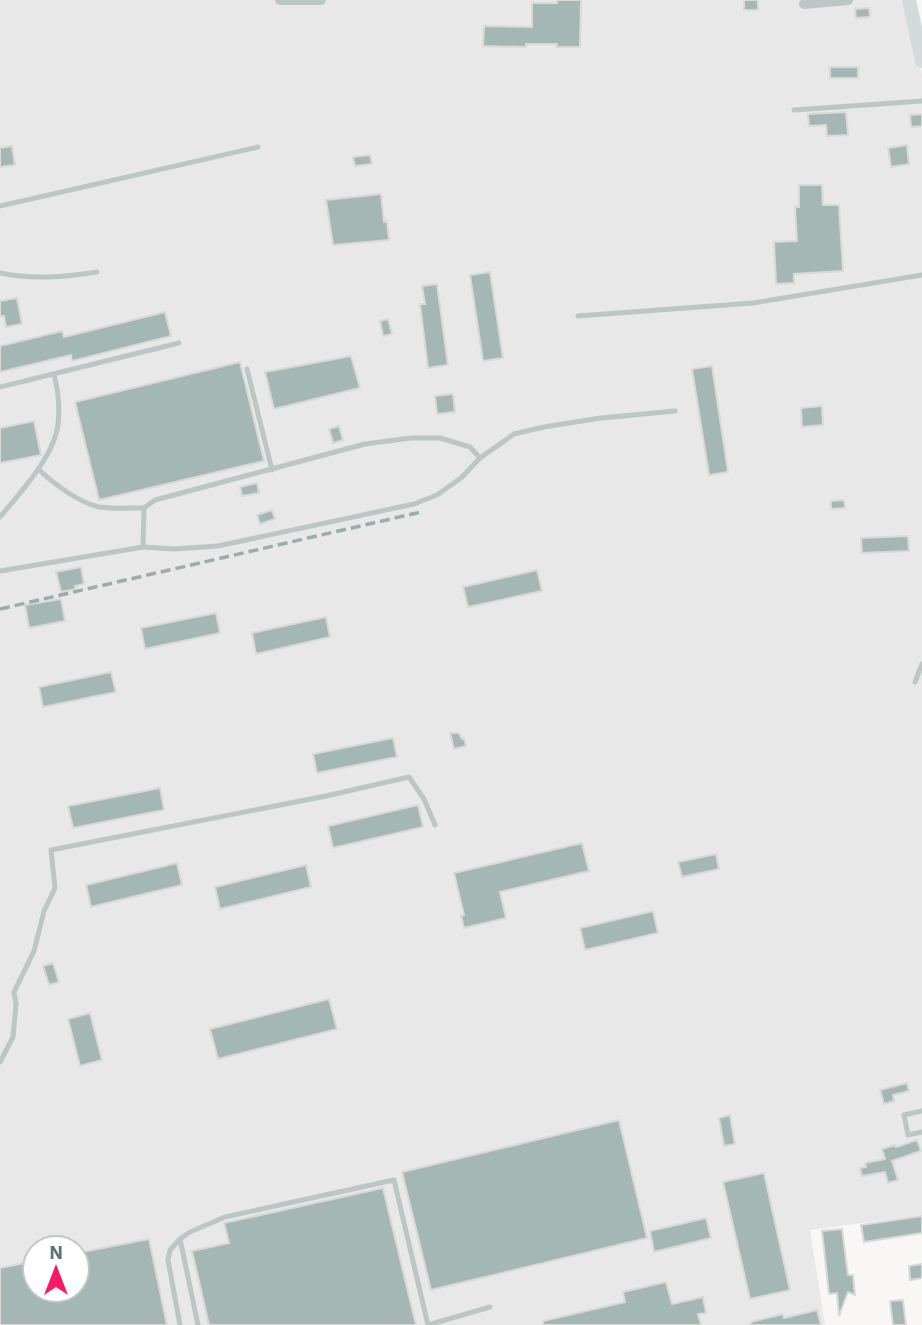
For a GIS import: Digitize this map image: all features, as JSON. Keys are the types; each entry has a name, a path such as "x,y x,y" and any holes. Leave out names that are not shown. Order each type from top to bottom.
{"main road":[{"path":"909,0 922,61"}],"street":[{"path":"280,0 321,0"},
{"path":"804,4 848,0"}],"lane":[{"path":"794,110 922,101"},
{"path":"0,206 258,147"},
{"path":"0,273 28,278 97,272"},
{"path":"578,316 753,303 922,275"},
{"path":"0,387 179,343"},
{"path":"247,369 272,470"},
{"path":"0,517 46,459 58,426 58,389 54,374"},
{"path":"0,571 143,547 174,549 218,546 414,504 437,495 461,478 480,458 514,434 601,418 675,411"},
{"path":"38,469 73,496 99,507 144,508 155,500 365,444 411,438 440,438 470,447 480,458"},
{"path":"143,547 144,508"},
{"path":"915,682 922,664"},
{"path":"0,1062 13,1037 16,1005 14,992 34,951 44,911 55,888 51,850 326,796 409,776 424,799 435,825"},
{"path":"921,1135 908,1135 904,1115 922,1111"},
{"path":"180,1325 168,1260 170,1251 190,1232 225,1217 394,1180 428,1325 490,1307"},
{"path":"180,1239 198,1325"}],"shaded area":[{"path":"0,0 905,0 922,75 922,1215 810,1230 825,1325 0,1325"}],"building":[{"path":"557,0 581,0 580,47 557,47 557,44 526,44 526,47 483,46 484,26 532,27 532,3 557,3"},
{"path":"744,0 758,0 758,10 744,10"},
{"path":"869,8 870,17 856,18 855,9"},
{"path":"830,67 858,67 858,78 830,78"},
{"path":"846,112 848,135 827,136 826,125 809,126 808,114"},
{"path":"922,114 922,126 911,127 910,115"},
{"path":"907,145 909,164 891,167 888,148"},
{"path":"12,146 15,165 0,167 0,148"},
{"path":"370,155 372,164 355,166 353,157"},
{"path":"799,185 822,185 823,205 839,205 843,271 794,274 794,283 776,284 774,242 797,241 795,207 799,207"},
{"path":"381,194 389,240 333,245 326,200"},
{"path":"490,272 503,358 483,361 470,275"},
{"path":"437,284 448,365 428,368 420,304 425,304 422,286"},
{"path":"17,298 22,324 6,327 4,316 0,316 0,301"},
{"path":"165,312 171,336 72,361 71,355 0,372 0,346 62,331 64,337"},
{"path":"388,319 392,334 383,336 380,321"},
{"path":"351,356 360,388 274,409 265,372"},
{"path":"240,362 264,461 99,500 75,402"},
{"path":"712,366 728,472 709,475 692,369"},
{"path":"453,394 455,412 437,414 435,396"},
{"path":"822,406 823,425 802,427 801,408"},
{"path":"34,421 41,455 0,463 0,428"},
{"path":"339,426 343,440 333,443 329,429"},
{"path":"257,483 259,493 242,496 240,487"},
{"path":"844,500 845,508 831,509 831,501"},
{"path":"272,510 275,519 260,524 257,515"},
{"path":"908,536 909,551 862,553 861,538"},
{"path":"81,567 84,584 61,592 56,572"},
{"path":"537,570 542,591 468,607 463,587"},
{"path":"61,599 65,621 29,628 25,605"},
{"path":"216,613 220,633 145,649 141,628"},
{"path":"326,617 330,637 256,654 252,633"},
{"path":"111,672 116,692 43,707 39,687"},
{"path":"450,733 459,733 466,746 454,749"},
{"path":"393,738 397,757 317,773 313,754"},
{"path":"160,788 164,810 73,828 68,806"},
{"path":"418,805 423,827 333,848 328,826"},
{"path":"582,843 589,871 500,892 506,918 464,928 461,915 464,915 454,873"},
{"path":"716,854 719,869 682,877 678,862"},
{"path":"177,863 182,885 91,907 86,885"},
{"path":"306,865 311,887 220,909 215,887"},
{"path":"653,911 658,933 585,950 580,928"},
{"path":"53,963 59,982 49,985 43,966"},
{"path":"329,999 337,1029 218,1059 210,1029"},
{"path":"90,1013 102,1060 80,1066 68,1019"},
{"path":"907,1083 909,1091 893,1095 894,1101 884,1104 880,1090"},
{"path":"730,1115 735,1144 724,1146 719,1118"},
{"path":"619,1120 647,1238 431,1290 402,1172"},
{"path":"917,1140 921,1151 892,1161 898,1180 888,1183 885,1172 862,1176 860,1168 866,1167 865,1163 885,1159 882,1149"},
{"path":"764,1173 790,1290 750,1299 723,1182"},
{"path":"383,1188 416,1325 209,1325 192,1251 229,1243 224,1223"},
{"path":"922,1216 922,1233 864,1242 861,1225"},
{"path":"706,1218 711,1238 654,1252 650,1231"},
{"path":"842,1229 848,1275 853,1275 855,1295 848,1292 839,1316 837,1293 829,1294 822,1231"},
{"path":"149,1239 167,1325 0,1325 0,1268 21,1264 21,1304 91,1304 91,1250"},
{"path":"922,1264 922,1278 910,1280 909,1266"},
{"path":"666,1282 672,1304 703,1297 706,1313 698,1314 701,1325 543,1325 543,1321 625,1302 623,1292"},
{"path":"903,1300 906,1325 893,1325 890,1301"},
{"path":"817,1310 821,1325 751,1325 751,1322 783,1314 784,1318"}],"railway":[{"path":"0,609 421,512"}]}
